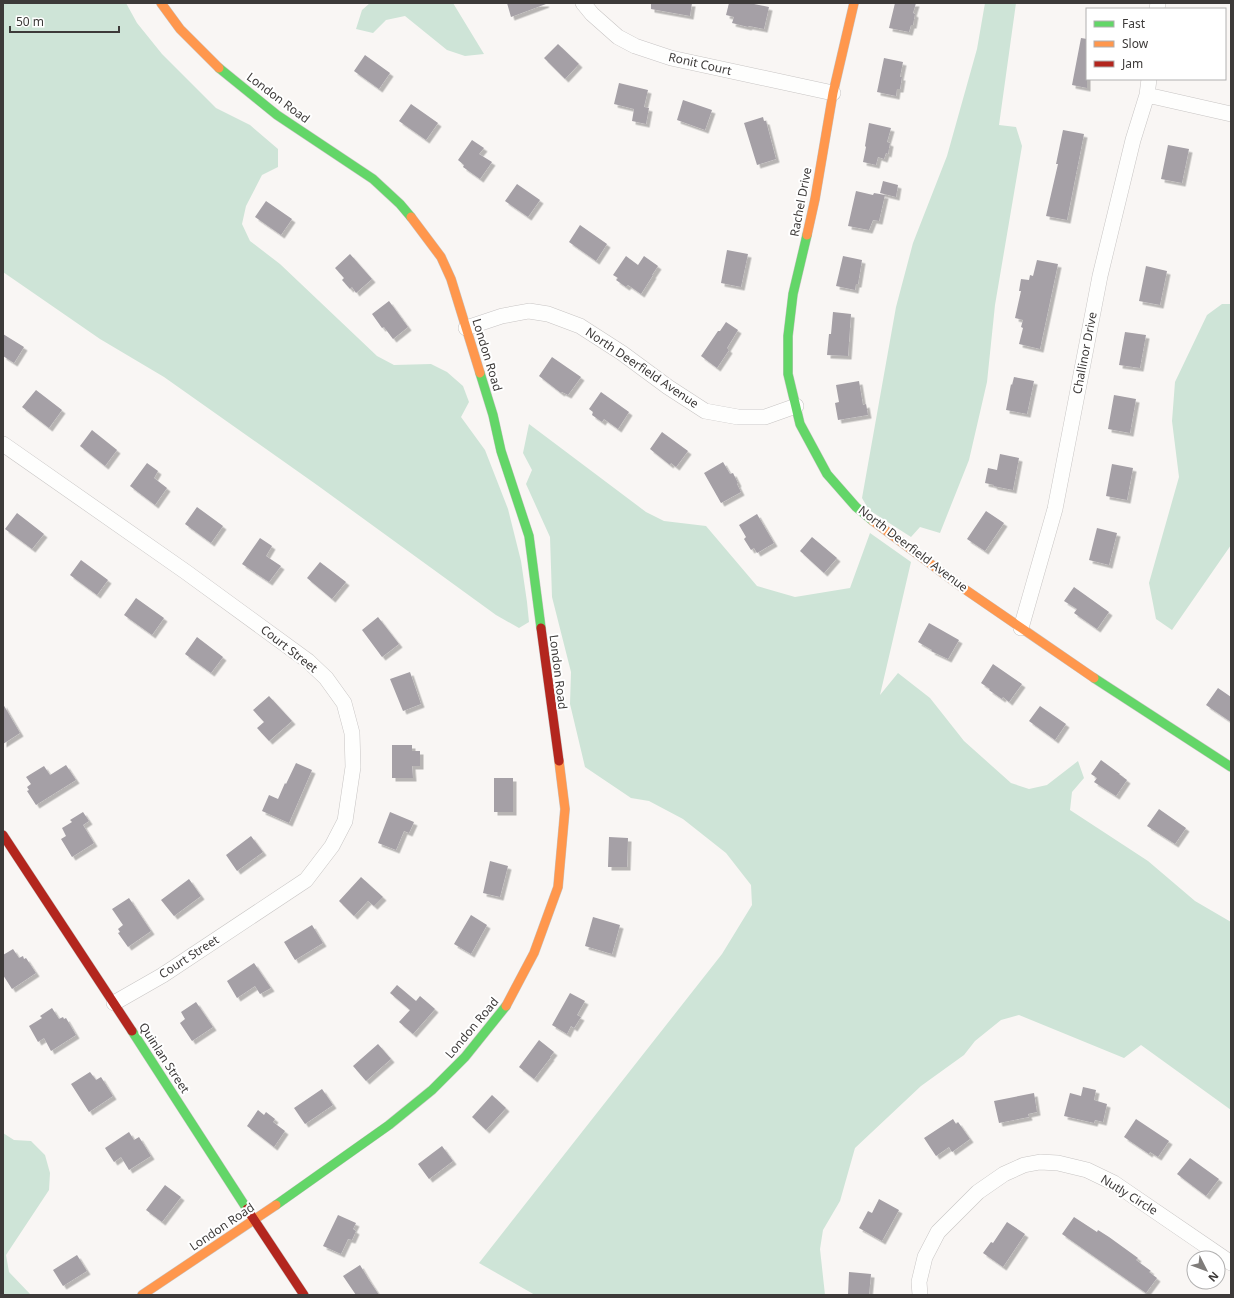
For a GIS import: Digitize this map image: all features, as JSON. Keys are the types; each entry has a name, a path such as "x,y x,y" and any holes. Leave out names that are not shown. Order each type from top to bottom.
{"street":[{"name":"London Road","path":"142,1295 254,1220 389,1125 432,1090 465,1057 504,1010 534,953 558,887 565,809 529,536 501,451 493,415 451,279 441,257 400,204 373,179 277,115 220,69 180,29 161,3"},
{"name":"Ronit Court","path":"583,3 592,14 618,37 636,46 671,58 833,93"},
{"name":"Rachel Drive","path":"796,406 788,374 788,336 793,294 815,199 833,93 854,3"},
{"name":"Challinor Drive","path":"1021,628 1055,509 1100,276 1134,140 1147,95 1149,80"},
{"path":"1147,95 1231,114"},
{"name":"North Deerfield Avenue","path":"466,328 502,316 529,311 548,314 580,326 622,353 668,387 705,411 738,417 765,417 796,406 800,424 827,474 856,507 875,523 962,588 1117,694 1231,767"},
{"name":"Court Street","path":"3,444 186,572 308,661 326,678 344,703 352,733 353,767 345,821 332,846 306,880 163,975 114,1003"},
{"name":"Quinlan Street","path":"3,835 304,1295"},
{"name":"Nutly Circle","path":"920,1295 919,1282 925,1257 938,1232 978,1192 1004,1174 1024,1165 1040,1162 1058,1163 1087,1170 1114,1183 1231,1262"}],"green space":[{"path":"3,3 126,3 137,23 162,54 216,108 250,125 278,149 278,167 262,175 246,206 242,224 250,241 280,264 377,356 394,365 431,364 447,372 463,386 469,402 461,417 485,450 508,509 521,561 529,622 519,628 496,615 317,485 164,377 100,339 3,272"},
{"path":"370,3 453,3 484,54 465,56 447,50 405,16 386,20 373,33 356,29 362,10"},
{"path":"985,3 1016,3 999,125 1016,127 1022,146 995,305 987,382 969,460 940,533 920,527 911,537 869,510 862,498 896,307 913,243 947,156 977,49"},
{"path":"1222,304 1231,304 1231,545 1172,630 1156,619 1149,583 1179,477 1172,421 1175,382 1207,315"},
{"path":"529,424 646,512 664,521 706,526 757,586 795,597 850,588 870,533 911,562 880,695 898,673 930,698 964,741 1011,783 1029,789 1047,785 1078,761 1084,778 1072,792 1070,810 1148,861 1195,901 1231,922 1231,1110 1141,1045 1124,1058 1019,1015 1001,1020 975,1041 964,1055 921,1086 855,1148 840,1201 823,1230 820,1249 825,1295 535,1295 479,1263 722,954 752,905 751,885 726,853 683,819 649,801 631,798 585,767 570,704 571,672 552,597 550,537 526,484 532,470 523,453"},
{"path":"3,1133 14,1140 31,1141 45,1155 50,1173 49,1190 6,1255 9,1272 31,1295 3,1295"}],"building":[{"path":"507,3 545,3 546,4 511,17"},
{"path":"651,3 692,3 690,16 651,9"},
{"path":"729,3 749,3 769,7 764,29 732,23 734,17 726,15"},
{"path":"895,3 916,3 913,13 915,14 913,25 911,25 909,32 889,28"},
{"path":"1081,38 1086,39 1087,88 1072,85"},
{"path":"558,44 579,64 565,79 544,58"},
{"path":"365,55 390,73 379,89 354,71"},
{"path":"884,58 903,62 900,77 902,77 900,89 897,89 896,96 877,92"},
{"path":"619,83 648,90 644,107 649,108 646,124 632,121 634,109 614,104"},
{"path":"683,100 712,110 705,130 677,120"},
{"path":"411,104 438,123 426,140 399,121"},
{"path":"763,117 764,121 766,121 776,159 757,165 744,123"},
{"path":"869,123 891,128 887,142 890,143 888,154 886,153 884,159 878,157 876,165 863,162"},
{"path":"1063,130 1084,134 1067,220 1046,216 1058,164 1056,164"},
{"path":"472,140 484,148 479,154 492,162 480,179 463,167 464,165 458,160"},
{"path":"1168,145 1189,149 1182,183 1161,179"},
{"path":"883,181 898,185 896,197 880,193"},
{"path":"517,184 540,200 528,217 505,201"},
{"path":"856,191 873,195 874,193 885,195 879,221 873,220 869,230 848,226"},
{"path":"266,201 292,219 281,235 255,217"},
{"path":"580,225 607,244 596,261 569,242"},
{"path":"727,250 748,254 741,287 721,283"},
{"path":"350,254 372,279 356,293 352,287 350,289 342,280 344,278 335,268"},
{"path":"626,256 638,265 644,256 658,266 641,294 628,285 626,287 616,280 618,278 613,275"},
{"path":"843,256 862,260 858,284 856,284 855,290 836,286"},
{"path":"1037,260 1058,264 1040,349 1019,344 1023,328 1021,327 1023,320 1015,318 1021,291 1019,291 1021,279 1029,280 1030,275 1033,276"},
{"path":"1146,266 1167,271 1160,305 1139,301"},
{"path":"389,301 408,327 393,339 384,327 382,328 372,314"},
{"path":"833,312 851,314 848,356 827,355"},
{"path":"726,322 738,330 727,348 729,350 717,368 701,356"},
{"path":"1125,332 1146,335 1140,368 1119,365"},
{"path":"3,334 24,347 14,363 3,356"},
{"path":"552,357 581,377 568,395 562,392 561,393 539,376"},
{"path":"1014,377 1034,381 1027,414 1006,410 1011,384 1012,385"},
{"path":"859,381 863,405 866,404 868,415 838,420 835,403 839,402 836,385"},
{"path":"36,390 62,410 49,428 22,407"},
{"path":"601,392 629,412 618,429 604,419 602,422 592,415 593,412 589,409"},
{"path":"1114,395 1136,399 1130,433 1108,429"},
{"path":"92,430 117,450 105,466 80,446"},
{"path":"662,432 688,451 676,467 671,463 670,465 650,449"},
{"path":"1000,454 1019,458 1013,490 985,483 988,468 997,470"},
{"path":"723,462 730,474 733,473 741,492 721,503 704,473"},
{"path":"147,463 158,471 154,478 167,488 155,505 130,486"},
{"path":"1112,464 1133,468 1127,500 1106,496"},
{"path":"197,507 223,526 211,543 185,524"},
{"path":"986,511 1004,523 985,551 967,539"},
{"path":"17,513 44,534 32,549 5,529"},
{"path":"757,514 774,543 757,553 754,548 751,550 744,539 746,537 739,525"},
{"path":"1097,528 1117,533 1109,565 1089,560"},
{"path":"812,537 837,558 824,573 800,551"},
{"path":"260,538 272,546 266,556 281,566 269,582 242,564"},
{"path":"81,560 108,580 97,595 70,575"},
{"path":"320,562 346,582 332,599 307,578"},
{"path":"1074,587 1109,612 1097,629 1074,613 1077,609 1064,601"},
{"path":"136,598 164,618 152,635 124,615"},
{"path":"378,617 399,644 382,657 362,630"},
{"path":"929,623 959,640 948,659 931,651 932,650 918,642"},
{"path":"197,637 223,657 211,673 185,654"},
{"path":"993,664 1022,684 1009,702 1003,697 1002,699 981,683"},
{"path":"410,672 421,704 403,711 390,679"},
{"path":"1218,688 1231,697 1231,722 1206,705"},
{"path":"269,696 292,721 269,741 257,728 264,722 253,710"},
{"path":"3,704 20,733 3,744"},
{"path":"1040,706 1066,724 1055,740 1029,721"},
{"path":"392,745 412,745 412,751 420,751 420,766 412,766 413,778 392,778"},
{"path":"1101,760 1127,780 1116,796 1094,782 1097,778 1091,774"},
{"path":"296,763 312,770 289,823 262,811 269,795 278,799"},
{"path":"66,765 76,780 36,805 27,791 29,790 27,787 31,784 26,777 44,766 50,775"},
{"path":"494,778 513,778 513,812 494,812"},
{"path":"1159,809 1186,828 1175,844 1147,826"},
{"path":"83,812 89,821 83,825 94,843 72,857 61,839 66,836 62,828 72,822 70,820"},
{"path":"390,812 414,822 409,833 404,831 396,850 378,843"},
{"path":"251,836 263,852 237,871 226,855"},
{"path":"609,837 628,838 627,867 608,867"},
{"path":"490,861 508,866 500,897 483,893"},
{"path":"361,877 383,897 374,906 368,901 354,916 339,901"},
{"path":"189,879 201,896 174,916 161,900"},
{"path":"129,898 151,931 128,947 118,933 120,932 118,929 123,925 112,909"},
{"path":"471,915 487,925 471,954 454,944"},
{"path":"593,917 620,925 612,954 585,946"},
{"path":"312,925 323,943 295,960 284,942"},
{"path":"13,949 19,958 23,956 24,959 26,958 36,973 12,989 3,975 3,955"},
{"path":"254,963 271,988 260,994 255,986 237,998 227,981"},
{"path":"397,985 416,1001 420,996 435,1009 413,1034 399,1022 410,1010 390,993"},
{"path":"570,993 585,1001 577,1015 581,1017 574,1028 571,1026 567,1034 552,1025"},
{"path":"196,1002 213,1027 192,1041 180,1023 185,1019 181,1012"},
{"path":"52,1008 59,1019 63,1017 64,1019 66,1018 76,1035 51,1051 44,1038 38,1042 29,1026 42,1018 40,1016"},
{"path":"539,1040 554,1052 534,1079 519,1067"},
{"path":"378,1044 391,1059 366,1081 353,1066"},
{"path":"90,1072 96,1080 101,1077 113,1096 89,1112 71,1084"},
{"path":"1083,1087 1096,1090 1094,1100 1107,1104 1103,1122 1095,1120 1094,1123 1064,1116 1070,1093 1081,1096"},
{"path":"322,1089 333,1105 305,1124 294,1108"},
{"path":"1034,1093 1037,1112 1028,1114 1029,1117 999,1123 994,1101"},
{"path":"492,1095 506,1108 486,1130 472,1117"},
{"path":"258,1110 264,1115 266,1112 275,1119 273,1122 285,1131 274,1147 247,1126"},
{"path":"953,1119 956,1124 958,1122 970,1139 952,1152 949,1147 936,1156 924,1138"},
{"path":"1136,1119 1169,1141 1158,1157 1150,1152 1149,1154 1124,1137"},
{"path":"129,1132 134,1140 139,1137 151,1156 129,1170 121,1157 114,1162 105,1148"},
{"path":"442,1146 453,1161 429,1179 418,1164"},
{"path":"1190,1158 1219,1179 1206,1196 1177,1174"},
{"path":"165,1185 181,1197 162,1222 146,1210"},
{"path":"879,1199 899,1210 882,1241 859,1228 868,1211 872,1213"},
{"path":"338,1215 356,1223 353,1229 356,1231 352,1240 348,1239 341,1254 323,1246"},
{"path":"1074,1217 1097,1232 1098,1230 1109,1237 1138,1258 1136,1260 1151,1271 1149,1272 1157,1278 1146,1293 1062,1234"},
{"path":"1007,1222 1025,1234 1003,1267 983,1253 991,1242 993,1243"},
{"path":"77,1255 87,1271 63,1286 53,1270"},
{"path":"360,1265 379,1295 356,1295 343,1276"},
{"path":"849,1272 871,1274 869,1295 848,1295"}],"traffic: fast":[{"path":"219,68 277,115 373,179 400,204 411,217"},
{"path":"807,235 793,294 788,336 788,374 800,424 827,474 856,507 873,521"},
{"path":"480,373 493,415 501,451 529,536 541,628"},
{"path":"1094,678 1231,767"},
{"path":"276,1205 389,1125 432,1090 465,1057 506,1006"},
{"path":"132,1031 247,1209"}],"traffic: slow":[{"path":"161,3 180,29 219,68"},
{"path":"807,235 815,199 833,93 854,3"},
{"path":"411,217 441,257 451,279 480,373"},
{"path":"873,521 963,588 1094,678"},
{"path":"506,1006 534,953 558,887 565,809 559,761"},
{"path":"142,1295 276,1205"}],"traffic: jam":[{"path":"541,628 559,761"},
{"path":"3,835 132,1031"},
{"path":"247,1209 304,1295"}]}
